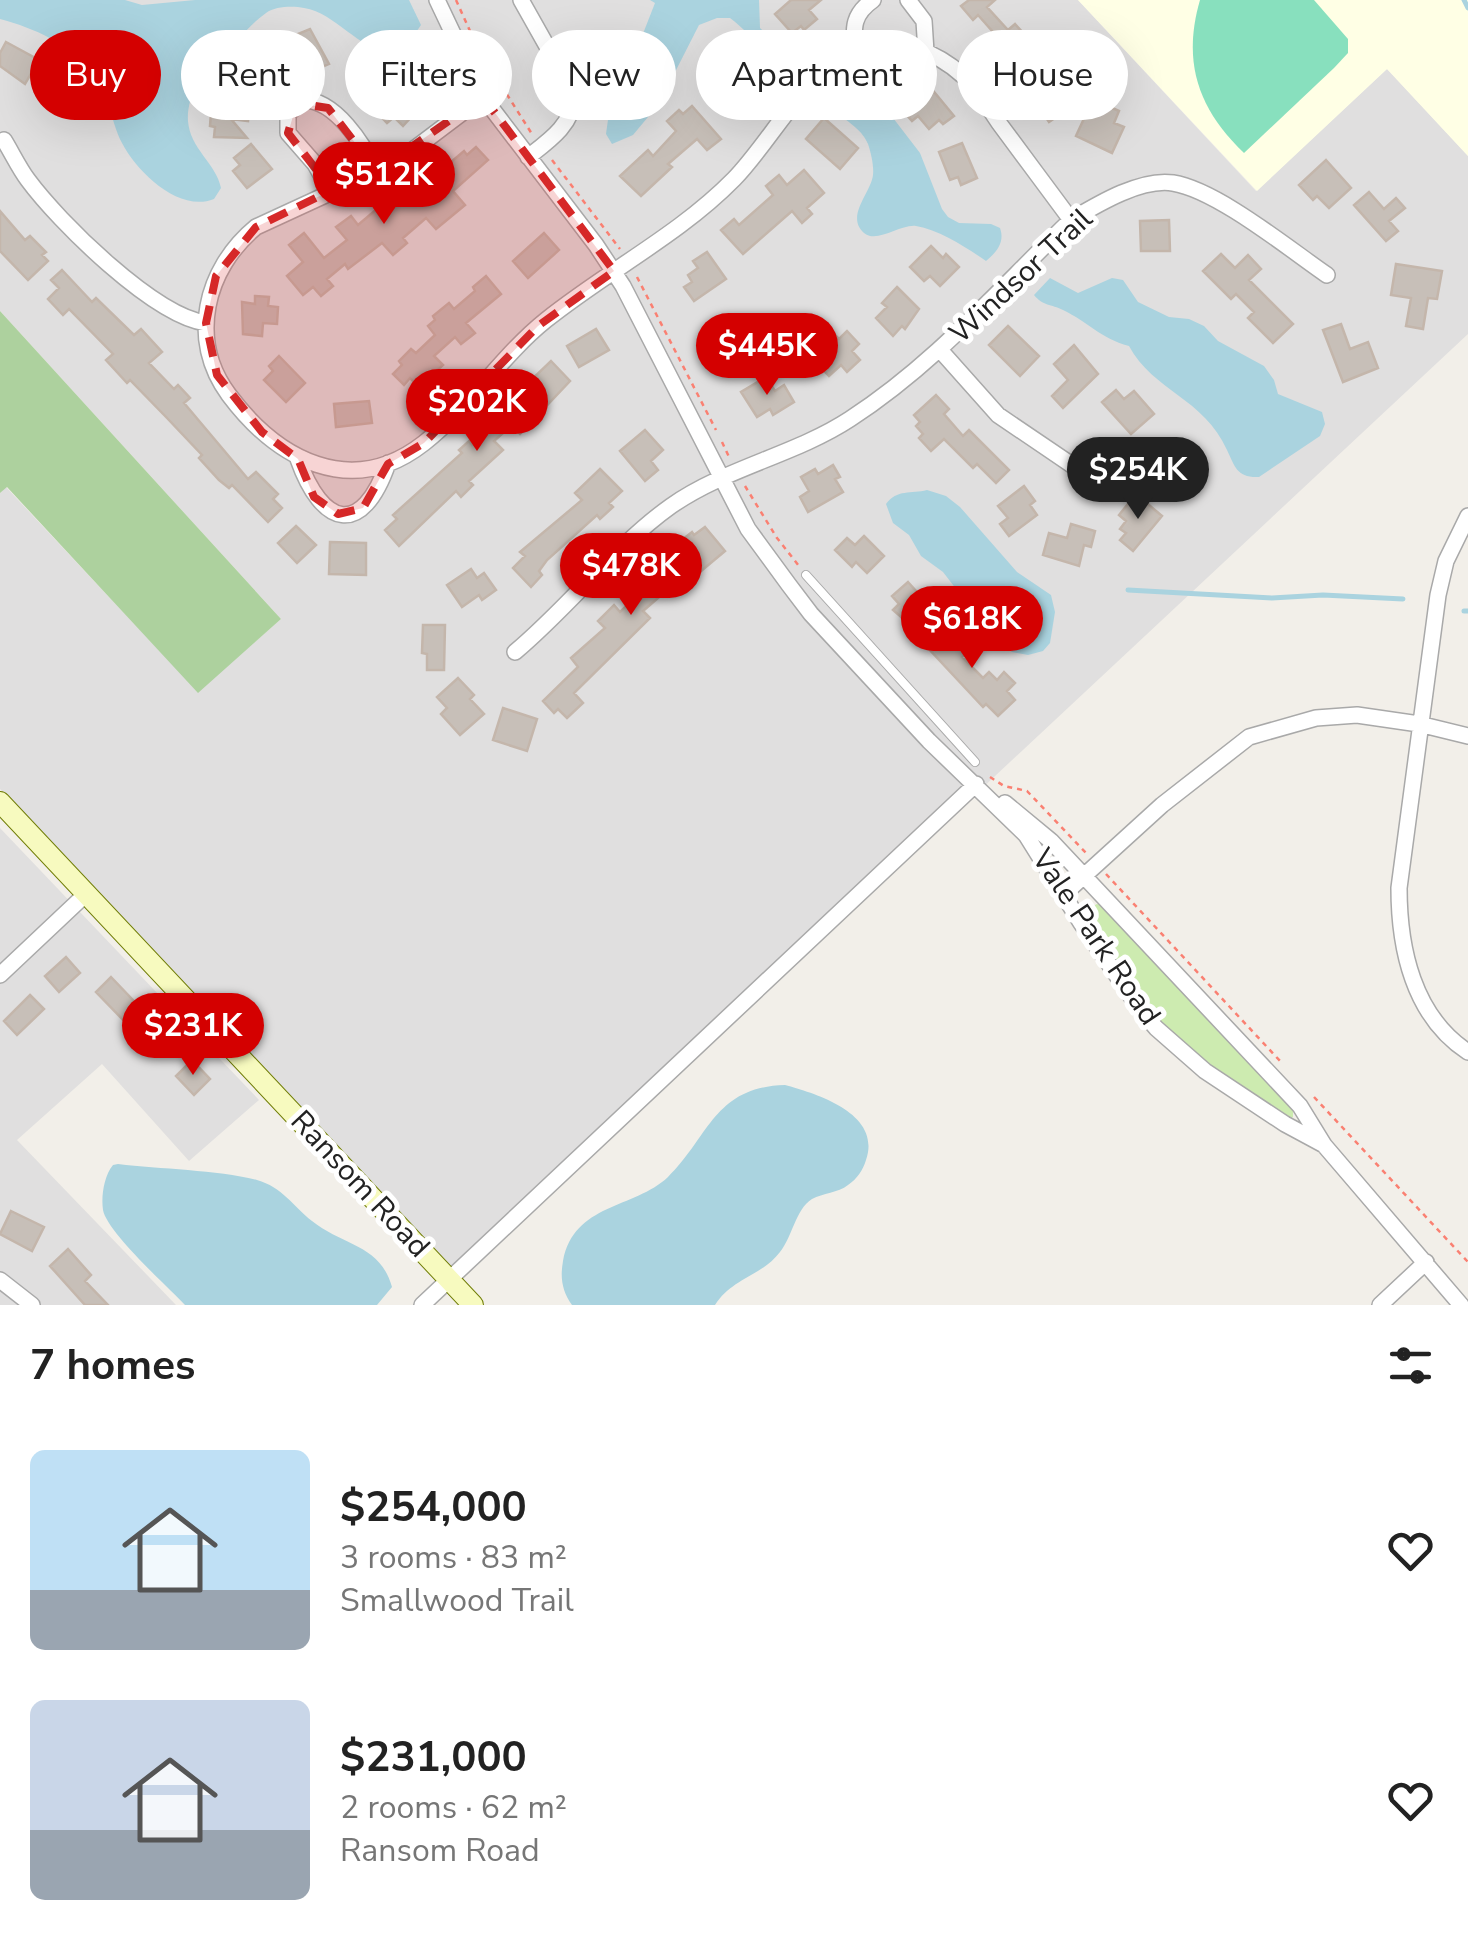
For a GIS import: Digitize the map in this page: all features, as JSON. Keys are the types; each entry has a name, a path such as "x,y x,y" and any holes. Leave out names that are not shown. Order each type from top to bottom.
{"main road":[{"name":"Ransom Road","path":"0,802 474,1305"}],"street":[{"name":"Vale Park Road","path":"437,0 451,30"},
{"path":"521,0 575,96 573,110 562,128 528,157"},
{"path":"854,30 853,23 873,0"},
{"path":"908,0 924,22 925,30"},
{"path":"937,57 964,76 1071,220"},
{"path":"330,191 315,164 288,133 288,114 303,100 316,100 328,108 360,142 376,171"},
{"path":"455,120 410,154 265,221 237,244 212,286 206,322 212,362 223,387 262,432 298,459 324,468 352,470 388,463 424,443 527,336 697,213 732,182 783,120"},
{"name":"Vale Park Road","path":"500,120 614,271 748,529 788,585 929,741 1039,851 1063,895 1138,1008 1168,1040 1223,1082 1324,1145"},
{"path":"4,140 32,184 110,264 179,315 206,322"},
{"name":"Windsor Trail","path":"515,652 562,612 651,523 682,499 846,422 914,375 941,351 1071,220 1130,190 1171,182 1206,195 1327,275"},
{"path":"941,351 998,415 1085,474"},
{"path":"298,459 314,497 338,514 352,514 374,497 388,463"},
{"path":"1468,516 1446,561 1438,595 1399,888 1399,926 1405,960 1418,993 1438,1022 1468,1052"},
{"path":"1063,895 1162,805 1249,738 1316,718 1357,715 1468,736"},
{"name":"Vale Park Road","path":"976,784 1030,822 1300,1106 1324,1145 1462,1300"},
{"path":"422,1305 976,784"},
{"path":"0,974 86,894"},
{"path":"1380,1305 1426,1262"},
{"path":"0,1280 32,1305"}],"lane":[{"path":"806,575 975,762"},
{"path":"877,685 890,672"}],"highlighted area":[{"path":"483,97 614,271 538,326 424,443 388,464 363,508 338,514 314,497 298,459 262,432 217,375 206,323 216,276 256,227 332,190 288,133 297,103 328,108 377,171"}],"shaded area":[{"path":"0,0 1078,0 1106,30 957,30 957,120 1128,120 1128,54 1256,191 1387,69 1468,156 1468,334 460,1276 0,789 0,493 6,487 198,692 281,619 0,311"},
{"path":"1078,0 1468,0 1468,156 1387,69 1257,191 1128,53 1128,30 1106,30"},
{"path":"0,828 259,1100 189,1161 102,1064 17,1140 176,1305 0,1305"}],"green space":[{"path":"1200,0 1314,0 1348,39 1348,53 1244,153 1215,119 1198,83 1193,44"},
{"path":"0,311 281,619 198,693 7,487 0,493"},
{"path":"1097,904 1105,906 1293,1107 1293,1117 1290,1119 1221,1076 1150,1014 1084,917 1087,909"}],"water":[{"path":"0,0 125,0 142,5 195,0 409,0 421,25 418,30 346,30 318,12 290,7 270,11 247,30 181,30 181,120 188,120 198,148 221,188 214,199 201,202 173,195 148,177 122,143 113,120 161,120 161,30 33,30 0,19"},
{"path":"650,0 759,0 762,30 743,30 730,18 699,25 676,70 676,30 644,30 655,3"},
{"path":"608,120 646,120 633,135 612,144 606,134"},
{"path":"846,120 894,120 920,153 948,217 959,223 1000,228 1001,238 994,254 986,261 953,240 916,226 875,236 864,233 858,212 873,175 868,144"},
{"path":"1050,278 1078,293 1112,278 1123,280 1138,302 1169,317 1189,319 1204,326 1218,341 1264,366 1278,394 1322,412 1325,424 1320,436 1259,477 1241,473 1205,418 1151,374 1129,346 1037,299 1034,295"},
{"path":"927,490 946,496 960,507 1017,572 1051,595 1055,612 1050,643 1043,651 1028,655 1012,652 994,638 943,572 921,556 909,535 893,523 886,504 890,499"},
{"path":"785,1085 844,1109 865,1130 866,1160 854,1180 806,1204 773,1260 730,1289 715,1305 572,1305 564,1289 562,1267 569,1242 579,1228 592,1217 668,1177 728,1104 761,1088"},
{"path":"113,1165 225,1174 266,1183 324,1229 370,1254 379,1262 392,1287 377,1305 185,1305 107,1220 102,1204 104,1186"}],"building":[{"path":"791,0 821,0 809,10 817,19 804,30 801,26 789,30 775,14"},
{"path":"969,0 995,0 987,7 1008,30 991,30 978,15 973,20 961,6"},
{"path":"6,42 30,55 30,75 25,84 0,66 0,53"},
{"path":"937,95 954,116 943,124 939,120 929,129 921,120 937,120"},
{"path":"692,106 696,120 704,120 721,139 707,150 697,139 668,164 672,167 641,196 620,176 648,150 653,156 676,131 667,121 676,120 679,110 683,114"},
{"path":"210,120 232,120 247,138 214,137 215,127 210,126"},
{"path":"826,120 858,148 840,169 806,139"},
{"path":"1083,120 1115,120 1114,123 1124,127 1112,153 1076,136"},
{"path":"962,143 977,178 961,185 958,177 950,180 939,152"},
{"path":"251,144 272,169 247,188 233,171 240,165 234,158"},
{"path":"476,147 488,160 453,191 465,205 436,229 426,218 403,238 407,243 393,255 382,243 348,269 345,264 327,279 333,286 321,296 313,287 303,295 287,276 303,262 289,245 304,233 324,258 347,240 336,227 351,216 358,225 378,208 383,214 421,184 428,192 449,174 444,168 464,151 467,155"},
{"path":"1326,160 1351,188 1329,208 1317,196 1313,200 1299,185"},
{"path":"804,170 824,193 807,208 812,214 802,223 792,211 743,254 721,230 734,219 739,225 773,195 766,186 779,175 787,185"},
{"path":"1369,192 1384,209 1396,198 1405,208 1389,221 1398,231 1386,241 1354,205"},
{"path":"0,211 25,240 30,236 46,252 42,255 48,261 28,280 0,251"},
{"path":"1169,220 1170,251 1141,251 1140,221"},
{"path":"544,233 559,250 528,278 513,261"},
{"path":"931,246 959,267 940,286 930,276 924,281 910,267"},
{"path":"707,252 726,279 694,301 684,287 692,282 688,275 698,268 693,261"},
{"path":"1221,254 1235,268 1248,255 1261,269 1249,280 1293,324 1273,343 1248,318 1254,312 1236,294 1231,299 1203,271"},
{"path":"1396,264 1442,271 1437,299 1428,298 1423,329 1406,326 1411,298 1391,295"},
{"path":"62,270 92,302 96,298 134,335 141,329 162,352 149,363 174,389 178,385 190,398 184,403 248,479 256,472 278,494 273,499 282,508 268,522 232,485 229,488 219,480 199,458 202,455 167,418 130,380 127,383 106,360 113,354 69,309 63,315 48,299 59,288 51,280"},
{"path":"486,276 501,294 466,323 475,333 461,344 455,337 434,356 443,365 431,376 427,373 416,384 410,378 404,385 393,374 402,365 399,361 411,349 416,353 435,335 428,326 435,320 433,316 449,303 454,309"},
{"path":"897,287 919,309 905,329 902,326 893,336 876,318 887,307 882,303"},
{"path":"255,296 269,297 268,306 278,307 277,324 263,323 262,336 243,334 242,302 255,304"},
{"path":"1341,324 1350,349 1368,342 1378,368 1343,382 1323,330"},
{"path":"1008,326 1039,356 1020,376 989,345"},
{"path":"596,329 609,350 579,367 567,346"},
{"path":"847,331 859,344 852,351 860,360 847,372 841,365 829,376 810,356 834,334 839,339"},
{"path":"1074,345 1098,374 1063,408 1052,396 1068,380 1054,364"},
{"path":"279,356 305,383 286,402 264,380 273,371 269,366"},
{"path":"551,361 570,381 520,434 512,425 494,441 503,450 469,481 473,485 461,497 456,491 399,546 385,530 397,519 393,515 462,453 459,450 469,441 472,445 496,423 491,418 532,389 527,384"},
{"path":"766,377 775,391 784,385 794,402 773,415 770,409 757,417 741,392"},
{"path":"1116,390 1124,399 1134,391 1154,414 1131,434 1102,402"},
{"path":"936,395 949,409 944,414 963,436 969,430 1009,470 996,483 977,464 973,468 944,439 931,451 919,438 923,434 914,415"},
{"path":"369,401 372,423 336,427 334,404"},
{"path":"645,430 663,450 651,461 658,470 645,481 620,451"},
{"path":"1149,442 1178,442 1179,482 1141,482 1141,464 1149,464"},
{"path":"833,465 843,492 808,512 800,497 809,491 801,477 815,469 818,474"},
{"path":"600,469 622,491 609,503 613,507 600,519 597,515 547,560 539,571 542,575 531,587 513,568 525,556 520,552 582,500 575,493"},
{"path":"1024,486 1035,501 1030,505 1037,515 1009,536 1000,524 1008,518 998,506"},
{"path":"1136,494 1162,516 1133,551 1120,540 1126,533 1120,529 1126,521 1119,515"},
{"path":"1071,524 1095,531 1091,547 1084,545 1079,566 1043,555 1049,533 1067,538"},
{"path":"296,526 316,545 297,563 278,543"},
{"path":"705,527 725,551 694,577 687,568 662,589 665,592 643,611 650,618 574,693 583,703 567,718 558,709 554,713 543,701 578,667 571,658 605,628 598,621 614,605 620,612 640,593 635,587 663,562 667,567 685,552 678,543"},
{"path":"864,536 884,556 867,573 856,562 852,567 835,550 847,538 855,545"},
{"path":"330,542 366,543 366,575 329,574"},
{"path":"471,569 477,578 484,573 496,590 482,600 479,595 462,607 447,585"},
{"path":"908,582 934,611 915,629 893,610 899,604 892,596"},
{"path":"955,622 976,644 962,657 983,678 989,672 997,680 1004,672 1015,683 1007,691 1015,700 998,716 986,704 983,707 928,648"},
{"path":"423,625 445,625 444,670 427,670 427,654 422,653"},
{"path":"458,678 474,695 470,699 484,714 460,735 441,714 447,708 437,697"},
{"path":"503,708 537,719 527,751 493,740"},
{"path":"66,957 80,973 59,992 45,976"},
{"path":"111,977 172,1041 157,1055 96,992"},
{"path":"30,995 44,1009 17,1035 4,1021"},
{"path":"192,1060 210,1079 194,1095 176,1076"},
{"path":"11,1211 44,1227 32,1251 0,1234"},
{"path":"68,1249 91,1275 85,1281 108,1305 85,1305 50,1266"}],"waterway":[{"path":"1464,0 1468,8"},
{"path":"1128,590 1272,598 1323,595 1403,599"}]}
